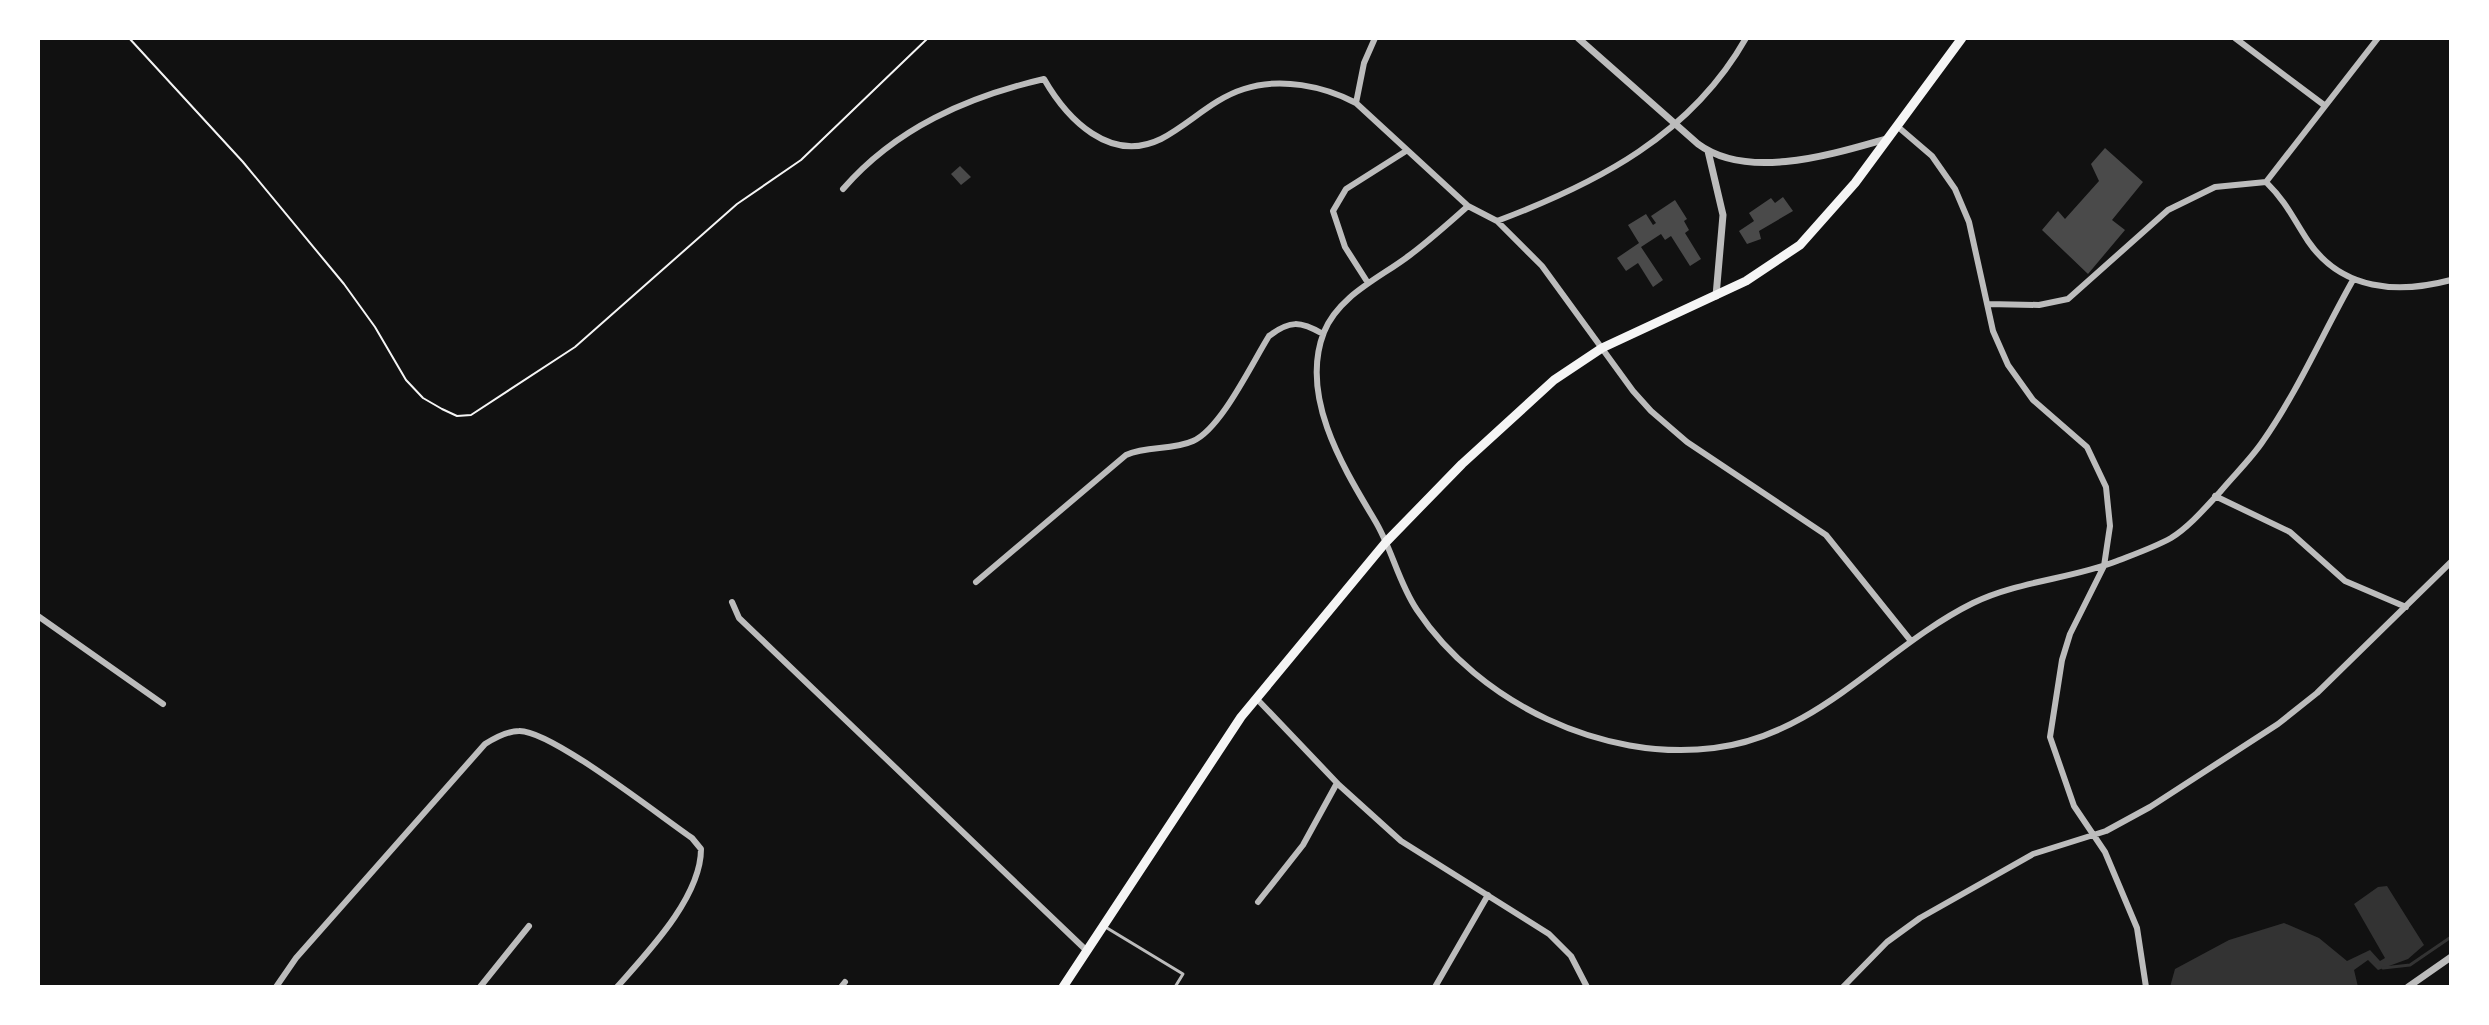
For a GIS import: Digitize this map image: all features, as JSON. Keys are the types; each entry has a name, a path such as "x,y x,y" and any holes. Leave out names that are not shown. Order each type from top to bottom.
{"main road":[{"path":"1063,987 1256,698 1386,542 1462,464 1554,380 1602,348 1767,270 1800,245 1855,183 1962,38"}],"street":[{"path":"1356,103 1364,63 1375,38"},
{"path":"1578,38 1708,151 1739,159 1781,162 1818,157 1886,139"},
{"path":"1497,221 1601,177 1648,148 1728,68 1746,38"},
{"path":"2235,38 2324,105"},
{"path":"1988,304 2039,305 2068,299 2168,210 2215,187 2266,182 2378,38"},
{"path":"843,189 879,152 906,132 983,95 1044,79 1075,122 1102,139 1127,145 1159,140 1219,99 1261,85 1316,88 1356,103 1468,206 1497,221 1565,293 1633,391 1687,442 1826,535 1911,641"},
{"path":"1897,126 1932,156 1955,189 1969,222 2000,348 2023,389 2080,438 2102,472 2110,504 2104,566 2070,634 2062,660 2050,737 2074,806 2105,852 2137,928 2146,987"},
{"path":"1368,283 1345,247 1333,211 1346,189 1406,151"},
{"path":"1708,151 1723,215 1716,296"},
{"path":"2266,182 2289,206 2307,240 2326,263 2353,280 2378,287 2403,288 2451,280"},
{"path":"1468,206 1412,254 1347,299 1323,334 1318,370 1329,431 1339,461 1386,542 1416,609 1462,661 1494,686 1545,717 1591,738 1613,743 1695,750 1765,736 1827,704 1944,618 1988,596 2104,566 2172,537 2215,496 2263,442 2353,280"},
{"path":"976,582 1126,455 1139,449 1172,448 1195,440 1211,427 1269,336 1281,327 1288,323 1303,323 1323,334"},
{"path":"2215,496 2290,532 2345,581 2406,607"},
{"path":"1843,987 1887,942 1920,918 2033,854 2106,831 2184,788 2278,724 2317,693 2451,562"},
{"path":"732,602 739,618 1087,951"},
{"path":"38,616 163,704"},
{"path":"1256,698 1337,783 1401,841 1549,934 1571,956 1587,987"},
{"path":"276,987 296,958 485,744 500,735 520,731 556,744 692,838 701,849 698,877 691,891 642,959 617,987"},
{"path":"1258,902 1303,845 1337,783"},
{"path":"1435,987 1488,895"},
{"path":"480,987 529,926"},
{"path":"2408,987 2451,957"}],"lane":[{"path":"1104,926 1183,974 1175,987"}],"path":[{"path":"129,38 243,162 344,284 375,327 406,380 423,398 457,416 471,415 575,347 737,204 801,160 928,38"}],"shaded area":[{"path":"2387,886 2424,945 2408,959 2378,970 2368,960 2354,970 2358,987 2170,987 2175,969 2229,940 2284,923 2319,938 2347,961 2370,950 2380,961 2385,958 2354,904 2378,887"}],"building":[{"path":"2105,148 2143,182 2112,220 2125,230 2088,274 2042,230 2058,211 2065,219 2099,181 2091,164"},
{"path":"960,166 971,177 961,185 951,174"},
{"path":"1783,197 1793,211 1759,231 1761,239 1747,244 1739,231 1754,221 1749,213 1771,198 1775,203"},
{"path":"1675,200 1687,219 1684,221 1689,230 1685,233 1701,259 1690,266 1671,236 1665,240 1661,234 1641,247 1663,280 1653,287 1638,263 1626,271 1617,258 1639,243 1628,225 1646,214 1653,225 1656,223 1651,216"}],"waterway":[{"path":"2383,968 2410,965 2451,937"}]}
